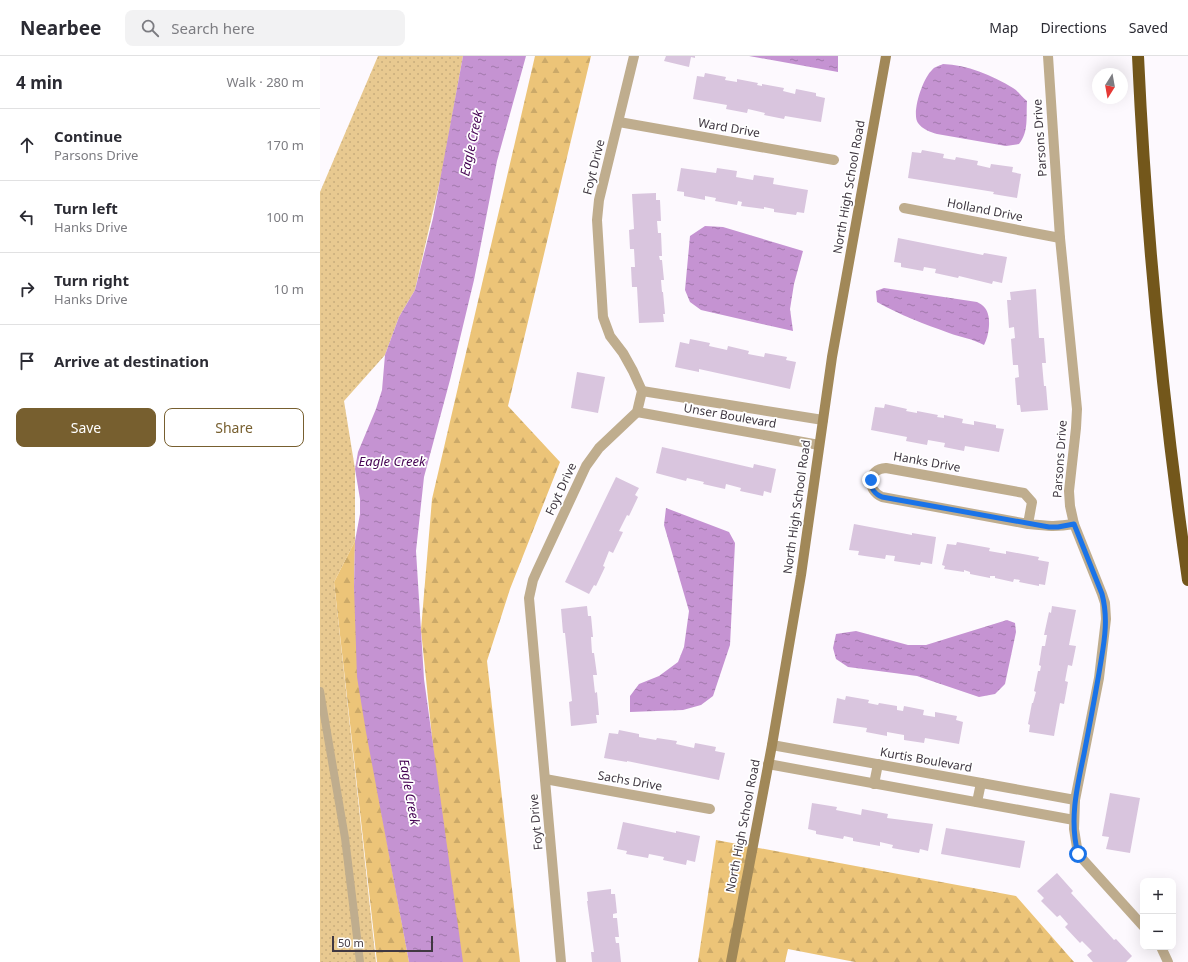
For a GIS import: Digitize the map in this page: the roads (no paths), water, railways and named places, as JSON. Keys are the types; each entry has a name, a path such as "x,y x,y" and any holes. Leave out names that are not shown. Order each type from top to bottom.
{"highway":[{"path":"1138,56 1149,232 1157,323 1166,414 1188,580"}],"street":[{"name":"Foyt Drive","path":"634,56 597,210 597,220 603,317 610,336 623,353 642,391"},
{"name":"North High School Road","path":"731,962 772,745 801,575 832,357 886,56"},
{"name":"Parsons Drive","path":"1048,56 1060,238 1077,409 1069,491 1070,506 1074,524 1105,603 1106,619 1099,678 1074,800 1075,839 1078,854 1140,923"},
{"name":"Ward Drive","path":"619,122 834,160"},
{"name":"Holland Drive","path":"904,208 1060,238"},
{"name":"Unser Boulevard","path":"642,391 823,420"},
{"path":"637,412 642,391"},
{"name":"Foyt Drive","path":"561,962 530,607 531,588 537,571 586,466 599,448 637,412"},
{"name":"Unser Boulevard","path":"637,412 819,445"},
{"name":"Hanks Drive","path":"1028,524 1032,502 1024,493 886,468 879,469 872,476 872,488 877,495 882,497 1028,524 1054,527 1074,524"},
{"name":"Kurtis Boulevard","path":"772,745 1074,800"},
{"path":"768,764 1074,820"},
{"path":"874,784 878,764"},
{"name":"Sachs Drive","path":"545,779 710,809"},
{"path":"977,802 981,783"},
{"path":"1162,950 1168,962"}],"lane":[{"path":"320,691 345,838 360,962"}],"water":[{"name":"Eagle Creek","path":"463,56 526,56 497,161 474,280 450,380 424,477 416,551 424,679 463,962 409,962 357,677 354,587 355,541 360,514 360,499 355,469 358,452 376,409 382,390 385,355 399,317 415,290 433,218"},
{"path":"749,56 838,56 838,72"},
{"path":"943,64 961,66 988,75 1013,88 1027,101 1026,129 1019,144 1006,146 937,134 926,130 918,123 916,118 917,104 925,80 935,67"},
{"path":"705,226 723,227 803,251 794,284 790,309 793,331 701,310 690,302 685,290 690,236"},
{"path":"884,288 977,302 984,307 989,321 987,337 984,345 921,323 877,302 876,291"},
{"path":"666,508 729,532 735,543 730,645 713,696 701,705 683,710 630,712 630,696 639,684 659,676 678,662 684,647 689,611 664,525"},
{"path":"1007,620 1015,623 1016,632 1005,684 995,694 979,697 917,676 848,667 836,659 833,648 836,634 856,631 908,645 926,645"}]}
